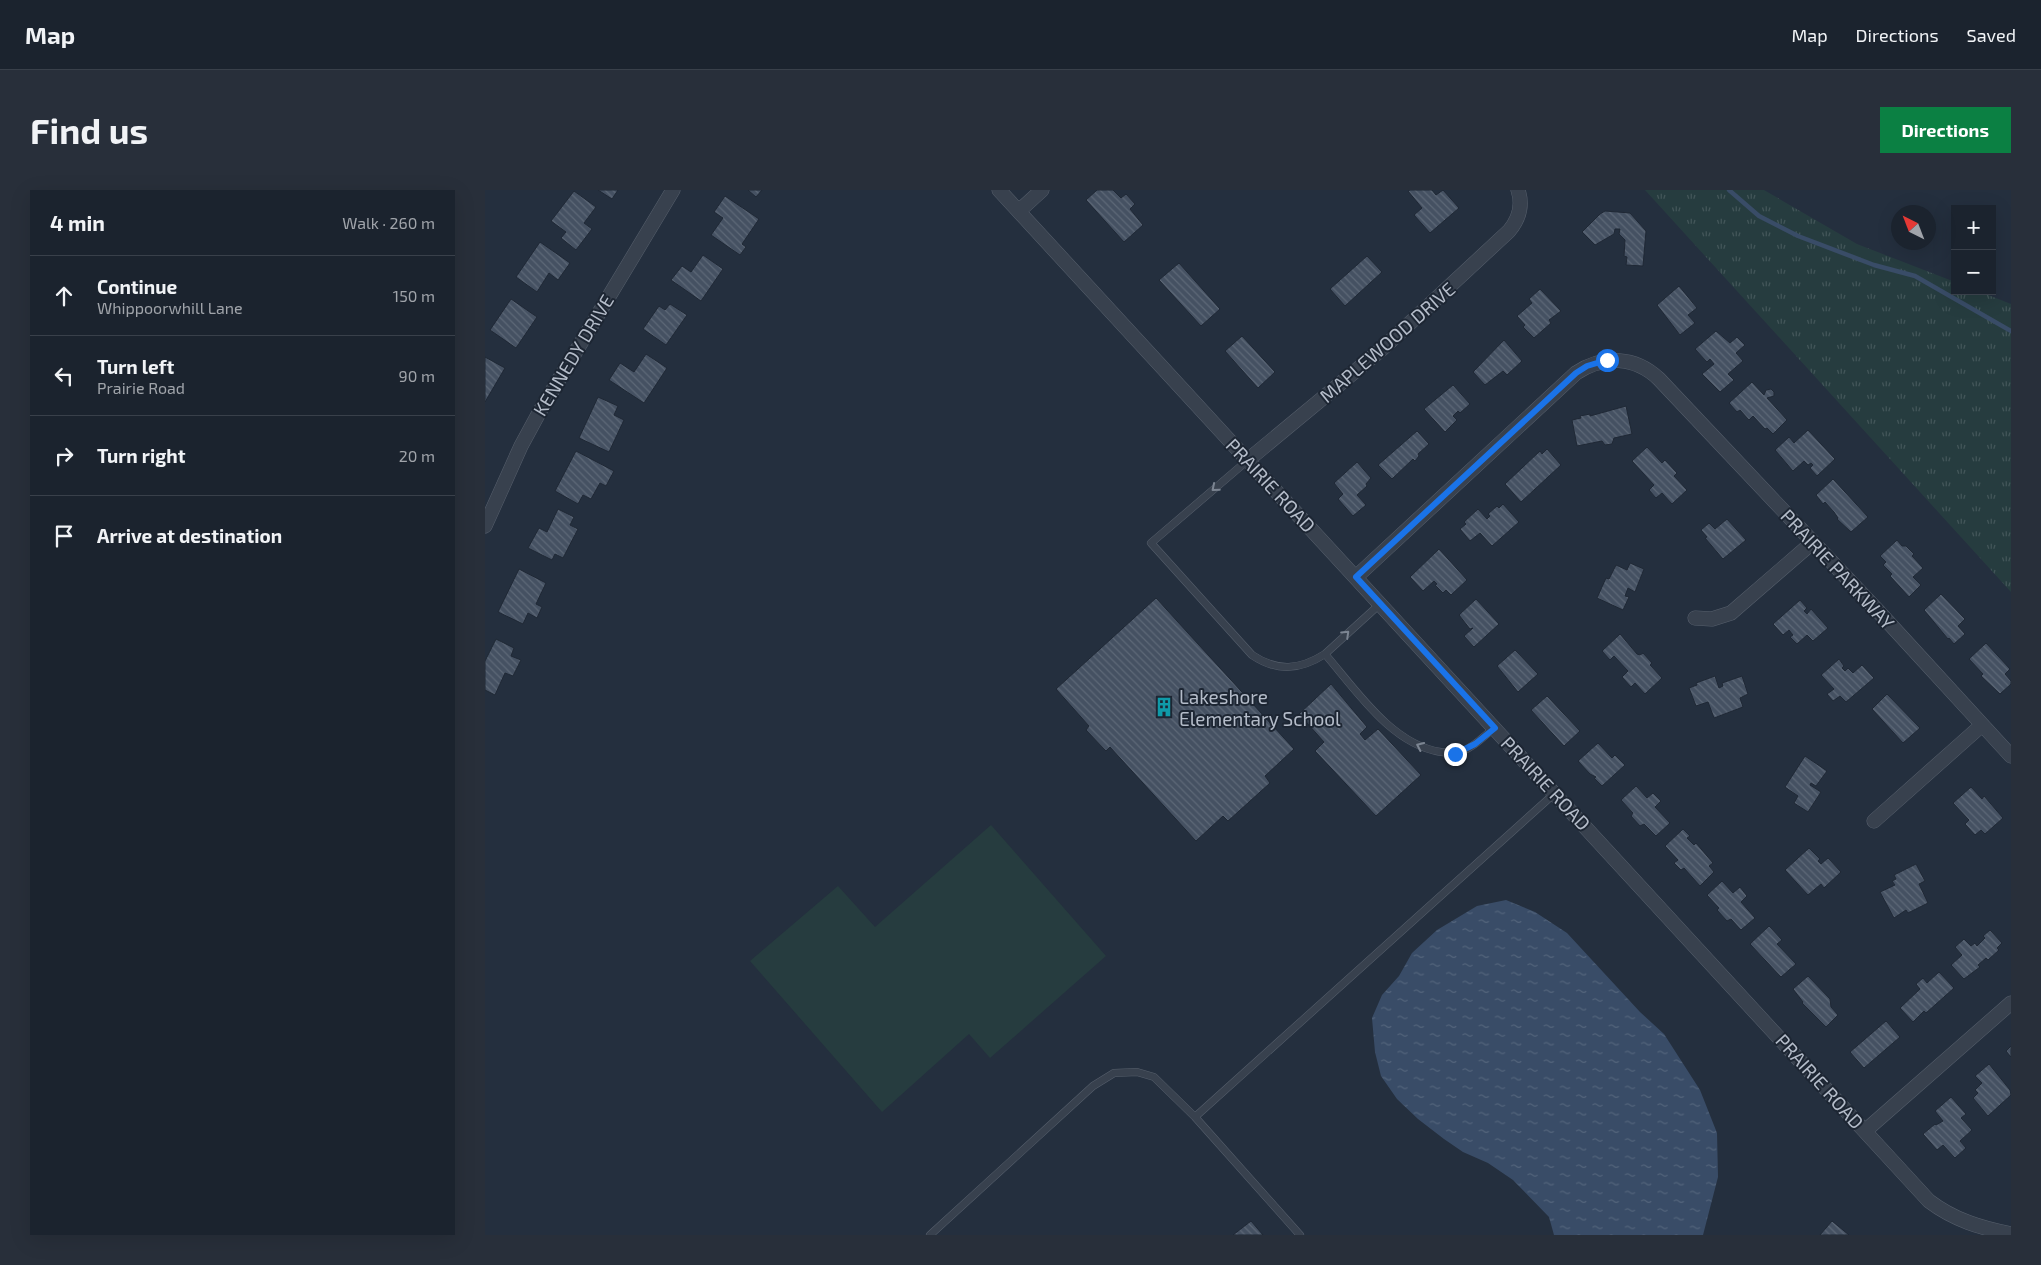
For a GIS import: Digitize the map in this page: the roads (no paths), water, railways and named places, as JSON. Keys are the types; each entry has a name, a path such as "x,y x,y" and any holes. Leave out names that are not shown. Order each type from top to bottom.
{"street":[{"name":"KENNEDY DRIVE","path":"485,526 521,446 540,411 673,190"},
{"name":"PRAIRIE ROAD","path":"999,190 1934,1204 1970,1224 2011,1234"},
{"path":"1019,211 1042,190"},
{"name":"MAPLEWOOD DRIVE","path":"1249,460 1422,313 1509,231 1518,216 1521,206 1518,190"},
{"name":"PRAIRIE PARKWAY","path":"1356,577 1583,368 1607,360 1625,360 1645,368 1663,384 1813,542 2011,756"},
{"path":"1695,618 1712,619 1731,613 1813,542"},
{"path":"1874,821 1982,725"},
{"path":"1865,1131 2011,1003"}],"lane":[{"path":"1249,460 1151,543 1252,655 1263,663 1279,668 1310,664 1325,654 1380,604"},
{"path":"1325,654 1388,726 1408,740 1428,750 1455,754 1475,744 1495,728"},
{"path":"1195,1117 1555,793"},
{"path":"930,1235 1093,1086 1114,1073 1137,1072 1154,1077 1195,1117 1300,1235"}],"water":[{"path":"1506,900 1535,912 1567,933 1640,1012 1664,1034 1700,1090 1717,1133 1718,1177 1703,1235 1554,1235 1549,1217 1513,1180 1488,1163 1463,1152 1418,1119 1397,1099 1381,1076 1375,1052 1372,1018 1382,995 1399,976 1412,953 1437,930 1477,906"}],"waterway":[{"path":"1729,190 1759,216 1798,236 1874,265 1915,276 2011,331"}],"place":[{"name":"Lakeshore Elementary School","path":"1164,707"}]}
